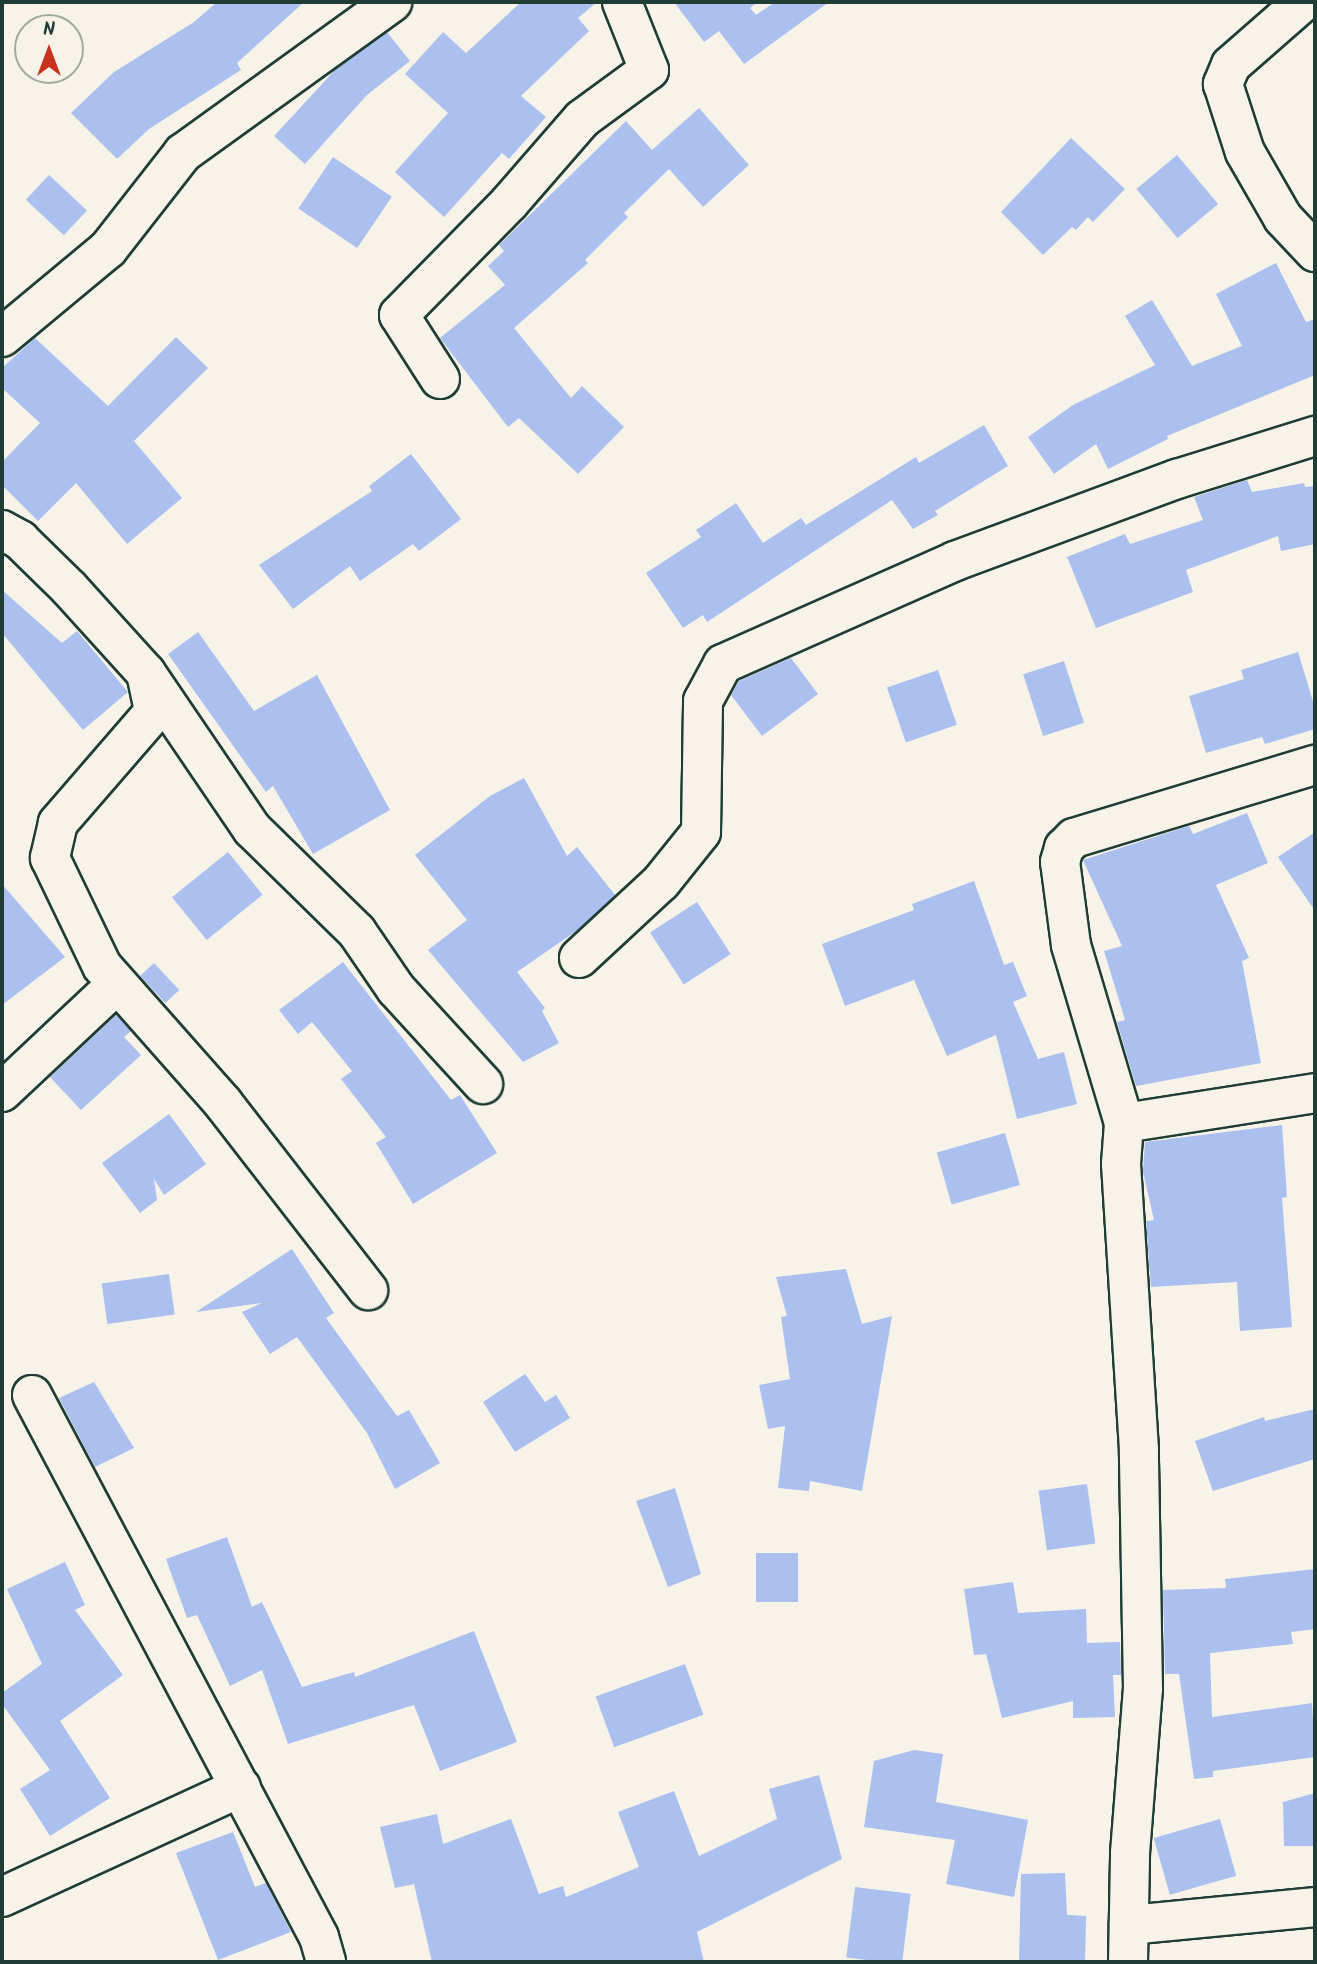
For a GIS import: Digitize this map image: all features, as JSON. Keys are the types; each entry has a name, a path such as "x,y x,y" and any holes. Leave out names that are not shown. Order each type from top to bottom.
{"street":[{"path":"2,337 108,249 183,153 392,2"},
{"path":"440,379 399,315 509,203 582,119 649,70 622,2"},
{"path":"1303,2 1231,65 1223,84 1245,152 1283,218 1315,252"},
{"path":"579,958 661,882 701,831 703,701 723,664 955,561 1177,479 1315,436"},
{"path":"2,530 20,540 69,588 146,673 252,829 357,932 396,989 482,1084"},
{"path":"146,673 154,712 58,823 50,858 116,985 223,1103 368,1290"},
{"path":"1128,1962 1143,1689 1139,1450 1121,1164 1124,1124 1071,945 1060,862 1064,848 1074,838 1315,765"},
{"path":"2,1092 116,985"},
{"path":"1124,1124 1315,1093"},
{"path":"32,1395 319,1937 326,1962"},
{"path":"2,1897 241,1787"},
{"path":"1129,1925 1315,1907"}],"building":[{"path":"217,2 304,2 237,63 241,70 149,129 117,159 71,113 114,72 194,22"},
{"path":"521,2 597,2 578,18 589,31 521,96 546,117 509,159 502,153 444,217 395,172 448,113 405,74 443,32 466,53"},
{"path":"674,2 758,2 750,8 756,15 775,2 829,2 744,64 719,31 704,42"},
{"path":"387,32 410,61 367,95 305,164 274,136 335,70"},
{"path":"699,108 749,165 703,207 669,169 624,213 628,217 585,260 588,263 514,328 571,398 582,386 624,427 578,474 519,418 508,427 440,338 505,285 488,266 504,251 499,245 626,121 652,150"},
{"path":"1071,138 1125,189 1093,222 1088,217 1076,230 1072,227 1043,255 1001,212"},
{"path":"1177,155 1218,204 1178,238 1136,189"},
{"path":"333,157 392,197 357,248 298,208"},
{"path":"49,175 87,210 64,235 26,200"},
{"path":"1276,263 1306,322 1315,319 1315,375 1167,436 1168,439 1108,469 1096,444 1054,474 1028,437 1073,405 1155,365 1125,316 1152,300 1192,366 1242,346 1216,294"},
{"path":"176,337 208,368 134,441 182,498 127,544 76,483 38,521 2,485 2,462 40,423 2,388 2,368 35,338 108,406"},
{"path":"984,425 1008,466 935,511 938,515 913,529 892,500 707,622 703,615 683,628 646,573 701,537 696,530 736,503 763,543 801,518 806,525 916,457 919,463"},
{"path":"411,454 461,519 419,551 413,544 360,581 350,566 293,609 259,565 372,491 369,486"},
{"path":"1247,480 1252,492 1304,483 1305,487 1315,486 1315,544 1281,551 1278,536 1186,570 1193,592 1096,628 1067,557 1125,534 1130,544 1203,520 1194,497"},
{"path":"2,590 62,643 77,631 128,692 83,730 2,633"},
{"path":"198,632 254,711 317,675 390,810 313,854 273,786 266,792 168,654"},
{"path":"1298,652 1315,708 1315,729 1265,744 1262,737 1206,753 1189,696 1244,679 1241,670"},
{"path":"791,658 818,694 762,736 731,695 739,681"},
{"path":"1064,661 1084,723 1043,736 1023,674"},
{"path":"938,670 957,725 906,742 887,688"},
{"path":"524,778 567,856 577,847 615,895 579,929 517,972 545,1008 542,1011 559,1043 523,1062 428,950 467,920 415,855 490,796"},
{"path":"1247,813 1268,863 1216,885 1249,958 1242,961 1261,1063 1136,1086 1117,1022 1125,1020 1104,951 1122,946 1083,860 1189,826 1193,834"},
{"path":"1315,832 1315,911 1278,857"},
{"path":"228,852 263,895 207,940 172,897"},
{"path":"974,881 1004,965 1013,962 1027,996 1013,1002 1038,1059 1064,1052 1077,1104 1017,1119 996,1035 947,1056 914,980 845,1006 822,944 914,910 912,904"},
{"path":"2,884 65,957 2,1005"},
{"path":"697,902 731,954 684,984 650,932"},
{"path":"343,962 451,1100 460,1095 497,1153 413,1204 376,1143 386,1137 341,1079 352,1071 312,1022 298,1034 279,1010"},
{"path":"154,963 179,990 165,1003 140,976"},
{"path":"116,1015 131,1031 124,1037 141,1055 81,1110 50,1077"},
{"path":"169,1114 206,1164 164,1195 154,1179 157,1200 140,1213 102,1163"},
{"path":"1282,1125 1287,1197 1282,1198 1292,1327 1240,1331 1237,1282 1151,1287 1146,1221 1154,1220 1143,1172 1145,1142"},
{"path":"1005,1133 1020,1185 952,1204 937,1153"},
{"path":"292,1249 334,1313 326,1318 397,1416 409,1410 440,1463 395,1489 367,1433 297,1337 270,1354 242,1312 262,1303 196,1312"},
{"path":"846,1269 862,1324 892,1316 862,1491 810,1481 809,1491 778,1488 785,1426 768,1429 759,1385 790,1379 781,1317 787,1316 776,1277"},
{"path":"169,1274 175,1315 107,1324 102,1283"},
{"path":"525,1374 545,1402 556,1395 570,1418 515,1452 483,1402"},
{"path":"94,1382 134,1448 95,1467 59,1398"},
{"path":"1315,1409 1315,1459 1213,1491 1195,1441 1264,1417 1265,1421"},
{"path":"1087,1484 1095,1543 1047,1550 1038,1491"},
{"path":"675,1488 701,1574 668,1587 636,1501"},
{"path":"227,1537 252,1607 262,1602 302,1687 354,1672 355,1677 474,1631 517,1742 440,1771 414,1705 288,1744 262,1670 230,1686 197,1615 187,1618 166,1559"},
{"path":"756,1553 798,1553 798,1602 756,1602"},
{"path":"65,1562 85,1605 75,1610 123,1675 60,1721 110,1798 50,1836 20,1789 50,1770 2,1704 2,1693 42,1664 7,1589"},
{"path":"1315,1569 1315,1629 1291,1632 1293,1644 1210,1653 1212,1717 1312,1703 1315,1757 1213,1771 1213,1777 1194,1779 1179,1674 1165,1674 1163,1590 1226,1588 1225,1579"},
{"path":"1013,1582 1018,1613 1086,1609 1087,1643 1120,1642 1121,1675 1113,1675 1115,1717 1073,1718 1073,1701 1002,1718 986,1654 974,1655 964,1589"},
{"path":"685,1664 703,1715 614,1747 596,1696"},
{"path":"914,1750 943,1754 936,1802 1028,1820 1014,1897 946,1884 955,1840 864,1827 874,1761"},
{"path":"819,1775 842,1859 697,1932 704,1962 432,1962 414,1884 395,1888 380,1827 437,1814 443,1844 511,1819 539,1894 563,1886 566,1897 639,1867 618,1812 674,1791 699,1856 777,1819 769,1789"},
{"path":"1315,1793 1315,1846 1284,1846 1283,1802"},
{"path":"1220,1819 1236,1876 1170,1895 1154,1838"},
{"path":"233,1832 255,1887 266,1883 291,1932 218,1960 176,1853"},
{"path":"1065,1873 1067,1915 1086,1916 1085,1962 1019,1962 1021,1874"},
{"path":"855,1887 911,1894 902,1962 846,1957"}]}
